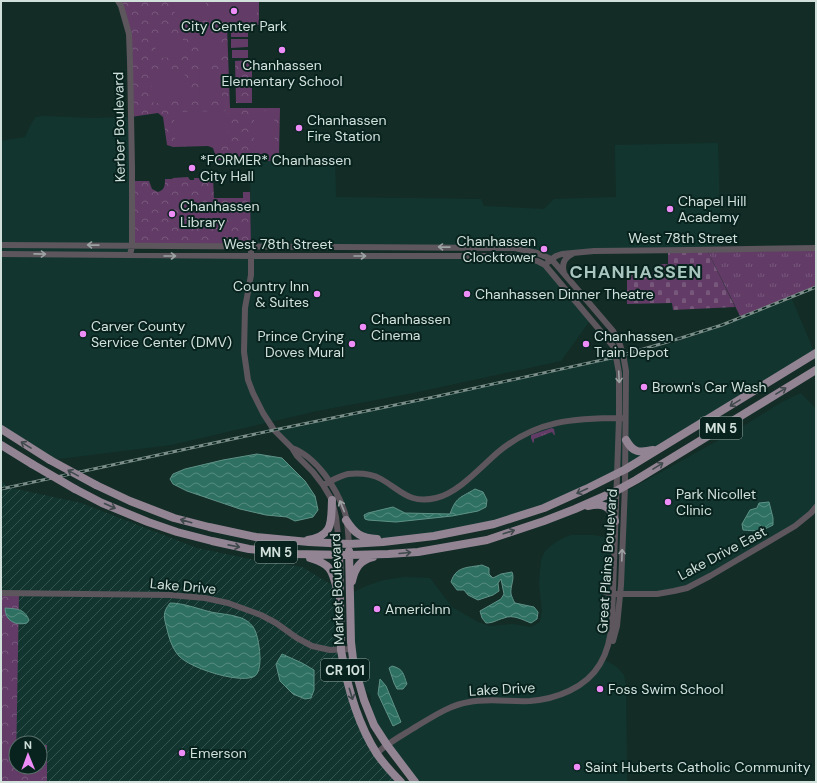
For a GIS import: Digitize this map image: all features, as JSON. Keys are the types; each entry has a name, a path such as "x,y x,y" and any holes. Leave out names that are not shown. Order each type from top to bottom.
{"main road":[{"name":"MN 5","path":"1,429 50,460 96,485 162,514 256,537 339,544 383,542 434,536 494,524 544,508 626,469 816,353"},
{"name":"MN 5","path":"1,445 75,490 128,514 177,532 212,541 270,552 294,554 349,555 418,552 487,540 576,509 616,491 816,370"},
{"path":"626,440 631,447 638,451 648,451 667,444"},
{"path":"293,541 311,539 325,533 330,526 332,500"},
{"path":"576,509 603,505 610,509 615,520"},
{"path":"346,520 357,534 366,538 404,540"},
{"name":"Market Boulevard","path":"339,544 341,650 350,691 362,724 377,753 401,782"},
{"name":"Market Boulevard","path":"349,544 351,642 358,679 364,700 374,725 386,745 415,782"},
{"path":"294,554 319,561 331,570 340,601"},
{"path":"350,594 356,567 364,560 388,554"}],"street":[{"name":"Kerber Boulevard","path":"118,1 121,6 129,34 132,168 132,246 130,255"},
{"name":"West 78th Street","path":"1,244 515,248 537,252 551,259 562,254 594,251 816,248"},
{"name":"Market Boulevard","path":"251,247 251,275 245,308 244,352 248,380 263,413 274,430 313,472 332,500 336,517 339,544"},
{"path":"565,274 563,268 564,260 575,252"},
{"name":"West 78th Street","path":"1,254 515,256 531,258 546,265"},
{"path":"546,265 551,259"},
{"name":"Great Plains Boulevard","path":"551,259 613,331 623,354 626,371 626,469 616,594"},
{"name":"Great Plains Boulevard","path":"546,265 613,346 619,373 619,418 615,520 617,626 609,651 603,659"},
{"path":"323,485 329,481 348,474 362,474 373,476 382,480 402,494 410,497 419,499 437,498 446,495 462,484 499,452 525,434 534,430 546,425 564,421 594,418 626,418"},
{"name":"Market Boulevard","path":"292,448 300,451 313,462 333,486 342,506 346,520 349,544"},
{"name":"Lake Drive East","path":"605,592 616,594 657,594 687,588 795,526 816,508"},
{"name":"Lake Drive","path":"1,593 170,595 205,598 228,603 262,615 312,646 330,650 352,650"},
{"name":"Lake Drive","path":"377,753 386,745 453,706 466,702 530,700 560,695 582,683 596,670 603,659"}],"shaded area":[{"path":"36,117 90,118 131,117 130,255 529,258 545,265 591,319 561,361 413,393 317,411 171,445 50,460 1,429 1,141 25,137"},
{"path":"718,143 721,250 617,250 554,258 531,251 251,247 250,161 335,161 336,197 481,199 484,206 544,209 554,199 616,197 615,145"},
{"path":"791,297 815,354 617,474 524,514 412,539 372,538 346,520 344,512 321,471 274,430 541,375 658,348 699,334"},
{"path":"801,393 816,409 816,507 794,526 690,587 669,592 620,594 625,492 737,430 782,402"},
{"path":"1,480 7,487 81,503 197,548 250,559 302,567 340,590 344,667 369,738 401,782 47,782 48,735 15,735 1,593"},
{"path":"571,535 593,535 604,537 615,536 612,628 603,659 617,667 624,675 626,686 627,782 415,782 371,718 371,696 358,682 350,594 366,586 384,580 404,577 430,578 452,607 478,622 490,626 513,624 531,627 540,622 542,611 539,584 541,560 545,551 552,545"}],"green space":[{"name":"City Center Park","path":"118,1 259,1 259,25 227,26 230,108 280,108 279,155 273,161 217,160 213,148 208,146 173,147 167,145 163,117 158,113 131,117 129,40"},
{"path":"172,1 206,1 205,18 193,23 184,23 175,13"},
{"name":"City Center Park","path":"211,1 257,1 257,22 211,22"},
{"path":"248,28 248,37 231,37 231,29"},
{"path":"199,35 221,35 221,63 199,63"},
{"path":"155,36 183,36 183,57 156,58"},
{"path":"231,39 248,39 248,47 231,48"},
{"path":"232,50 248,50 248,58 232,58"},
{"path":"252,60 252,103 236,103 235,61"},
{"path":"171,69 184,74 190,82 192,93 189,99 154,103 152,101 152,70"},
{"path":"199,69 221,69 222,97 200,97"},
{"path":"228,111 228,136 221,141 175,142 174,112"},
{"path":"254,111 274,111 275,150 254,151"},
{"path":"188,177 190,180 194,180 194,178 213,178 214,198 243,198 243,192 250,192 251,247 132,246 132,181 149,181 152,189 158,192 163,189 165,179"},
{"path":"816,248 816,286 741,318 707,250"},
{"path":"707,250 735,307 673,310 672,303 627,304 627,275 651,275 659,264 668,264 668,251"},
{"path":"552,428 554,429 555,435 552,432 534,439 533,443 531,435"},
{"path":"1,593 19,593 17,735 8,735 8,775 47,775 47,782 1,782"}],"water":[{"path":"257,454 282,458 305,481 315,496 318,510 313,517 295,521 287,517 266,515 240,509 187,491 173,484 170,479 173,474 185,469"},
{"path":"475,489 483,492 487,500 486,507 478,511 452,516 396,522 365,519 364,515 368,513 393,507 405,513 450,514 454,504 462,496"},
{"path":"769,502 773,525 765,529 752,531 743,530 742,524 750,510 757,508 759,503"},
{"path":"482,565 489,568 489,574 493,578 501,574 512,572 513,577 511,594 515,603 534,607 538,612 537,619 531,623 518,618 507,617 486,623 482,618 480,611 501,599 504,594 501,579 498,583 499,591 493,595 478,600 468,595 464,590 457,590 451,582 459,570 467,567"},
{"path":"170,603 235,616 242,618 252,625 256,633 260,651 259,670 257,674 253,677 236,678 203,670 185,661 174,650 168,632 165,612"},
{"path":"5,608 22,611 29,620 27,623 23,624 12,622 5,612"},
{"path":"282,654 314,670 314,690 311,698 305,699 293,694 280,681 276,664"},
{"path":"392,666 401,670 404,675 407,684 403,689 397,689 394,683 389,668"},
{"path":"380,679 386,686 401,722 393,726 378,694"}],"railway":[{"path":"1,489 616,357 722,325 816,287"}],"place":[{"name":"City Center Park","path":"234,11"},
{"name":"Chanhassen Elementary School","path":"282,50"},
{"name":"Chanhassen Fire Station","path":"299,128"},
{"name":"*FORMER* Chanhassen City Hall","path":"192,168"},
{"name":"Chapel Hill Academy","path":"670,209"},
{"name":"Chanhassen Library","path":"172,214"},
{"name":"Chanhassen Clocktower","path":"544,249"},
{"name":"Country Inn & Suites","path":"317,294"},
{"name":"Chanhassen Dinner Theatre","path":"467,294"},
{"name":"Chanhassen Cinema","path":"363,327"},
{"name":"Carver County Service Center (DMV)","path":"83,334"},
{"name":"Prince Crying Doves Mural","path":"352,344"},
{"name":"Chanhassen Train Depot","path":"586,344"},
{"name":"Brown's Car Wash","path":"644,387"},
{"name":"Park Nicollet Clinic","path":"668,502"},
{"name":"AmericInn","path":"377,609"},
{"name":"Foss Swim School","path":"600,689"},
{"name":"Emerson","path":"182,753"},
{"name":"Saint Huberts Catholic Community","path":"577,767"}],"district":[{"name":"CHANHASSEN","path":"636,272"}]}
